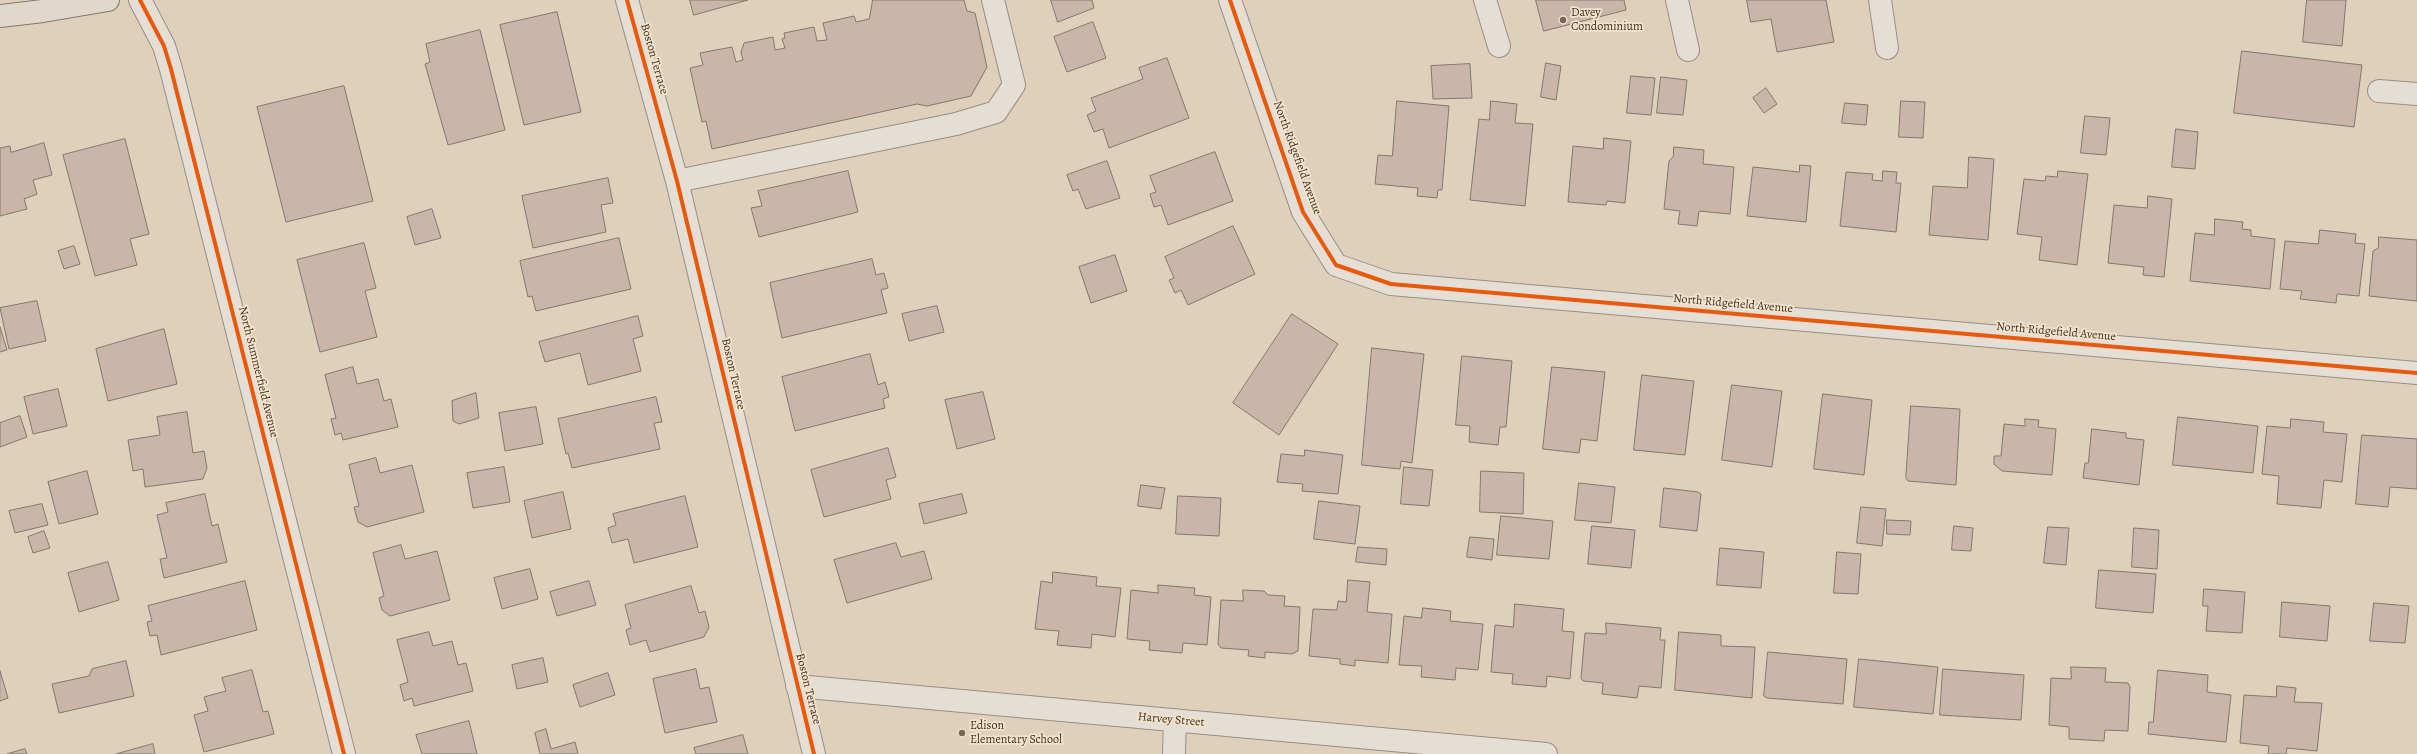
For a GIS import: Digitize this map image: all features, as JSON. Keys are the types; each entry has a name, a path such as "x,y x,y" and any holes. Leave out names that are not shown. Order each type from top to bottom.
{"main road":[{"path":"0,16 43,11 108,0"}],"street":[{"name":"North Summerfield Avenue","path":"140,0 164,46 171,69 344,754"},
{"name":"Boston Terrace","path":"626,0 677,181 814,754"},
{"path":"677,181 956,124 996,112 1014,86 993,0"},
{"name":"North Ridgefield Avenue","path":"1230,0 1304,212 1336,265 1391,284 2417,373"},
{"path":"1485,0 1499,46"},
{"path":"1677,0 1688,50"},
{"path":"1880,0 1887,48"},
{"path":"2379,91 2417,94"},
{"name":"Harvey Street","path":"797,686 1546,754"},
{"path":"1174,754 1175,720"}],"building":[{"path":"690,0 748,0 694,15"},
{"path":"873,0 964,0 967,11 975,13 987,67 971,96 927,106 917,104 712,149 706,121 702,122 690,68 703,65 700,53 732,47 736,62 743,60 741,52 744,43 773,37 775,50 785,48 782,39 785,38 784,33 814,27 817,41 827,40 823,23 854,16 856,22 869,19"},
{"path":"1051,0 1092,0 1094,8 1058,22"},
{"name":"Davey Condominium","path":"1536,0 1624,0 1626,10 1544,31"},
{"path":"1747,0 1826,0 1834,42 1777,52 1771,19 1751,22"},
{"path":"2307,0 2346,0 2342,46 2303,42"},
{"path":"557,12 581,112 524,125 500,25"},
{"path":"1093,22 1106,58 1067,72 1054,37"},
{"path":"480,30 505,130 448,145 425,64 430,62 426,44"},
{"path":"2242,51 2362,65 2354,127 2234,113"},
{"path":"1167,58 1189,118 1109,148 1103,129 1094,132 1087,115 1096,111 1091,98 1143,79 1139,68"},
{"path":"1546,63 1561,66 1556,100 1541,97"},
{"path":"1470,64 1472,98 1433,99 1431,66"},
{"path":"1631,76 1655,78 1651,115 1627,113"},
{"path":"1661,77 1687,80 1683,115 1657,113"},
{"path":"344,86 373,201 286,222 257,107"},
{"path":"1766,88 1777,104 1764,113 1753,98"},
{"path":"1397,101 1449,106 1442,190 1438,190 1437,198 1417,196 1418,188 1375,184 1378,155 1392,156"},
{"path":"1491,101 1517,104 1515,123 1533,124 1525,206 1470,200 1479,119 1489,120"},
{"path":"1901,101 1925,102 1923,138 1899,137"},
{"path":"1845,103 1868,105 1866,125 1842,123"},
{"path":"2085,116 2110,118 2106,155 2081,153"},
{"path":"2176,129 2198,132 2195,169 2172,167"},
{"path":"1604,138 1631,141 1625,203 1607,201 1606,205 1568,202 1573,146 1603,149"},
{"path":"125,139 149,234 130,239 137,265 95,276 63,155"},
{"path":"44,143 52,175 33,180 37,194 24,199 27,209 0,216 0,148 10,146 11,152"},
{"path":"1674,147 1704,150 1703,164 1734,167 1730,214 1699,211 1697,226 1678,224 1680,211 1664,209 1669,161 1673,157"},
{"path":"1215,152 1233,201 1168,225 1161,205 1154,207 1150,194 1156,192 1150,176"},
{"path":"1969,157 1994,159 1988,240 1929,235 1933,186 1967,188"},
{"path":"1107,161 1120,198 1086,209 1078,189 1073,191 1067,175"},
{"path":"1800,165 1811,166 1806,222 1747,216 1753,167 1799,172"},
{"path":"848,171 858,212 759,237 751,208 762,206 758,191"},
{"path":"1883,171 1897,172 1896,183 1901,183 1896,232 1840,226 1846,172 1873,174 1872,180 1882,181"},
{"path":"2058,171 2088,174 2077,265 2039,260 2042,237 2017,234 2024,179 2045,181 2046,176 2057,177"},
{"path":"608,178 613,203 601,205 606,232 533,248 522,196"},
{"path":"2148,196 2172,199 2164,277 2143,275 2144,267 2108,263 2114,205 2147,208"},
{"path":"432,209 441,238 415,245 407,217"},
{"path":"2215,219 2243,222 2242,229 2251,230 2251,236 2275,239 2270,289 2190,281 2195,233 2214,235"},
{"path":"1233,226 1255,274 1188,305 1181,290 1175,293 1169,280 1174,278 1165,257"},
{"path":"2320,230 2356,234 2355,243 2365,244 2359,296 2337,294 2336,303 2300,299 2302,291 2280,289 2285,241 2318,244"},
{"path":"2379,237 2417,240 2417,301 2369,296 2373,251 2378,248"},
{"path":"619,238 631,289 536,311 532,296 528,297 520,261"},
{"path":"364,243 376,288 365,291 377,337 320,352 297,260"},
{"path":"74,246 80,264 64,269 58,251"},
{"path":"1115,255 1127,291 1091,303 1079,267"},
{"path":"872,259 876,275 884,273 888,288 881,290 887,313 782,338 770,283"},
{"path":"37,301 46,341 9,349 0,308"},
{"path":"937,306 944,332 909,341 902,314"},
{"path":"1292,314 1338,344 1279,435 1233,403"},
{"path":"638,316 643,336 633,339 641,371 588,385 580,353 545,362 539,342"},
{"path":"0,327 7,350 0,352"},
{"path":"164,329 177,384 108,401 96,349"},
{"path":"1372,348 1424,354 1412,463 1401,461 1400,469 1362,465"},
{"path":"870,354 878,385 885,382 889,397 883,399 885,408 795,431 782,377"},
{"path":"1462,356 1512,361 1506,427 1500,427 1498,445 1469,442 1470,426 1456,425"},
{"path":"353,367 357,384 378,379 384,401 391,399 398,427 343,440 341,433 335,435 331,419 336,418 325,375"},
{"path":"1552,367 1605,372 1597,441 1581,439 1579,453 1543,449"},
{"path":"1642,375 1694,381 1685,455 1634,450"},
{"path":"1732,385 1782,391 1772,467 1722,460"},
{"path":"58,389 67,426 33,434 24,397"},
{"path":"983,392 995,439 957,449 945,400"},
{"path":"476,393 479,418 459,424 453,421 452,401"},
{"path":"1823,394 1872,400 1864,475 1814,469"},
{"path":"656,397 662,422 654,423 660,449 572,468 568,453 566,454 558,419"},
{"path":"1911,406 1960,409 1956,485 1908,481 1906,478"},
{"path":"536,407 543,444 505,451 499,413"},
{"path":"187,412 193,453 204,451 207,468 203,479 145,487 143,469 133,471 128,440 160,435 157,417"},
{"path":"20,416 27,437 0,447 0,423"},
{"path":"2178,417 2258,426 2253,473 2173,465"},
{"path":"2025,419 2039,420 2038,427 2056,429 2052,475 2002,471 1994,464 1994,456 2001,456 2004,424 2025,426"},
{"path":"2291,419 2324,422 2323,432 2347,434 2342,482 2324,480 2321,508 2277,504 2279,476 2262,474 2267,426 2290,428"},
{"path":"2092,429 2126,433 2126,438 2144,440 2139,485 2083,478 2085,463 2088,463"},
{"path":"2362,435 2417,439 2417,489 2390,487 2388,507 2356,504"},
{"path":"888,448 896,477 886,480 891,499 824,517 811,470"},
{"path":"1305,450 1343,455 1338,494 1302,491 1303,484 1277,482 1281,454 1304,456"},
{"path":"376,458 380,473 412,465 424,512 367,527 358,522 354,507 359,506 349,465"},
{"path":"504,467 510,502 473,508 467,473"},
{"path":"1404,467 1433,470 1429,506 1401,504"},
{"path":"87,471 98,514 59,524 48,482"},
{"path":"1481,471 1524,473 1523,514 1480,512"},
{"path":"1579,483 1615,487 1611,523 1575,520"},
{"path":"1141,485 1165,488 1161,509 1138,506"},
{"path":"1664,488 1698,492 1701,494 1697,531 1660,527"},
{"path":"563,492 571,529 532,538 524,501"},
{"path":"205,494 212,526 218,524 227,562 164,578 160,559 167,558 157,515 168,512 166,503"},
{"path":"962,494 967,513 924,524 919,504"},
{"path":"685,496 698,547 634,563 628,539 612,543 608,528 616,525 613,514"},
{"path":"1178,496 1221,498 1219,536 1176,534"},
{"path":"1319,501 1360,506 1355,544 1314,539"},
{"path":"42,504 48,525 15,533 9,511"},
{"path":"1861,507 1886,509 1882,546 1857,543"},
{"path":"1501,516 1553,521 1549,559 1497,555"},
{"path":"1887,520 1911,521 1910,535 1887,534"},
{"path":"1592,526 1635,530 1631,568 1588,564"},
{"path":"1954,526 1973,528 1971,551 1952,550"},
{"path":"2048,527 2069,528 2066,565 2044,563"},
{"path":"2134,528 2159,530 2157,569 2132,567"},
{"path":"44,531 50,548 33,553 28,537"},
{"path":"1470,537 1494,539 1492,560 1467,557"},
{"path":"896,543 901,557 924,551 932,579 847,603 834,560"},
{"path":"401,545 405,559 437,551 450,600 390,616 382,610 379,598 384,596 373,553"},
{"path":"1358,547 1387,549 1386,565 1356,562"},
{"path":"1720,548 1764,552 1761,588 1717,585"},
{"path":"1837,552 1861,554 1858,594 1834,593"},
{"path":"108,562 119,600 79,612 68,573"},
{"path":"530,569 538,599 502,609 494,578"},
{"path":"2099,570 2156,574 2153,613 2096,608"},
{"path":"1053,572 1097,577 1096,586 1121,588 1115,637 1092,634 1091,648 1057,645 1059,631 1035,629 1041,581 1052,583"},
{"path":"1348,580 1370,582 1367,612 1392,614 1388,663 1355,660 1355,666 1340,664 1340,659 1309,656 1313,609 1337,610 1338,601 1346,602"},
{"path":"245,581 257,630 161,655 157,635 150,636 147,622 152,621 148,606"},
{"path":"589,581 596,605 557,616 550,592"},
{"path":"1158,585 1195,588 1194,595 1211,597 1207,645 1183,643 1182,653 1149,650 1150,641 1127,639 1131,590 1158,593"},
{"path":"691,586 699,613 705,611 709,627 704,637 650,652 646,640 630,645 626,630 631,628 625,605"},
{"path":"2204,589 2245,592 2242,633 2206,631 2208,606 2203,606"},
{"path":"1243,590 1264,591 1268,595 1285,596 1284,606 1300,607 1298,651 1292,654 1265,652 1265,658 1248,656 1249,650 1221,648 1218,644 1221,600 1243,601"},
{"path":"2282,602 2330,606 2327,641 2280,637"},
{"path":"2374,603 2409,606 2405,643 2370,641"},
{"path":"1515,604 1564,609 1562,631 1574,632 1570,679 1547,676 1546,687 1512,684 1513,674 1491,672 1495,625 1513,627"},
{"path":"1423,608 1451,611 1450,621 1483,624 1478,670 1456,668 1455,680 1421,677 1422,666 1399,665 1404,616 1421,618"},
{"path":"1606,623 1661,628 1660,640 1665,640 1661,688 1639,686 1637,698 1602,694 1603,683 1583,681 1581,678 1585,633 1606,634"},
{"path":"429,632 433,646 452,641 458,665 466,663 473,691 414,706 412,698 404,701 400,685 408,682 397,640"},
{"path":"1679,632 1721,635 1721,646 1755,647 1752,698 1675,690"},
{"path":"1768,652 1847,659 1843,704 1767,698 1764,696"},
{"path":"543,658 548,682 517,689 512,665"},
{"path":"1859,659 1938,667 1933,714 1854,707"},
{"path":"126,661 134,696 59,713 52,684 89,676 92,669"},
{"path":"2071,667 2106,668 2105,682 2128,683 2130,687 2128,731 2105,730 2104,741 2069,739 2069,727 2049,725 2051,678 2071,679"},
{"path":"696,669 700,689 709,687 717,722 665,733 653,679"},
{"path":"1943,669 2024,675 2021,720 1940,715"},
{"path":"252,670 263,712 268,711 274,734 204,752 194,715 208,711 204,697 226,691 222,678"},
{"path":"2158,670 2208,675 2207,692 2231,695 2226,742 2148,734 2149,722 2153,722"},
{"path":"0,671 8,698 0,701"},
{"path":"608,673 615,695 580,707 573,685"},
{"path":"2277,686 2296,688 2294,702 2322,703 2317,751 2287,748 2286,754 2268,754 2269,746 2240,743 2244,695 2276,697"},
{"path":"469,721 477,754 422,754 416,735"},
{"path":"546,729 551,749 575,742 578,754 540,754 535,733"},
{"path":"743,735 748,754 696,754 694,748"},
{"path":"153,744 155,754 116,754"},
{"path":"25,749 27,754 7,754"}],"cycle path":[{"path":"140,0 164,46 171,69 344,754"},
{"path":"627,0 677,181 814,754"},
{"path":"1230,0 1303,212 1336,265 1391,284 2417,373"}],"place":[{"name":"Davey Condominium","path":"1563,20"},
{"name":"Edison Elementary School","path":"962,733"}]}
